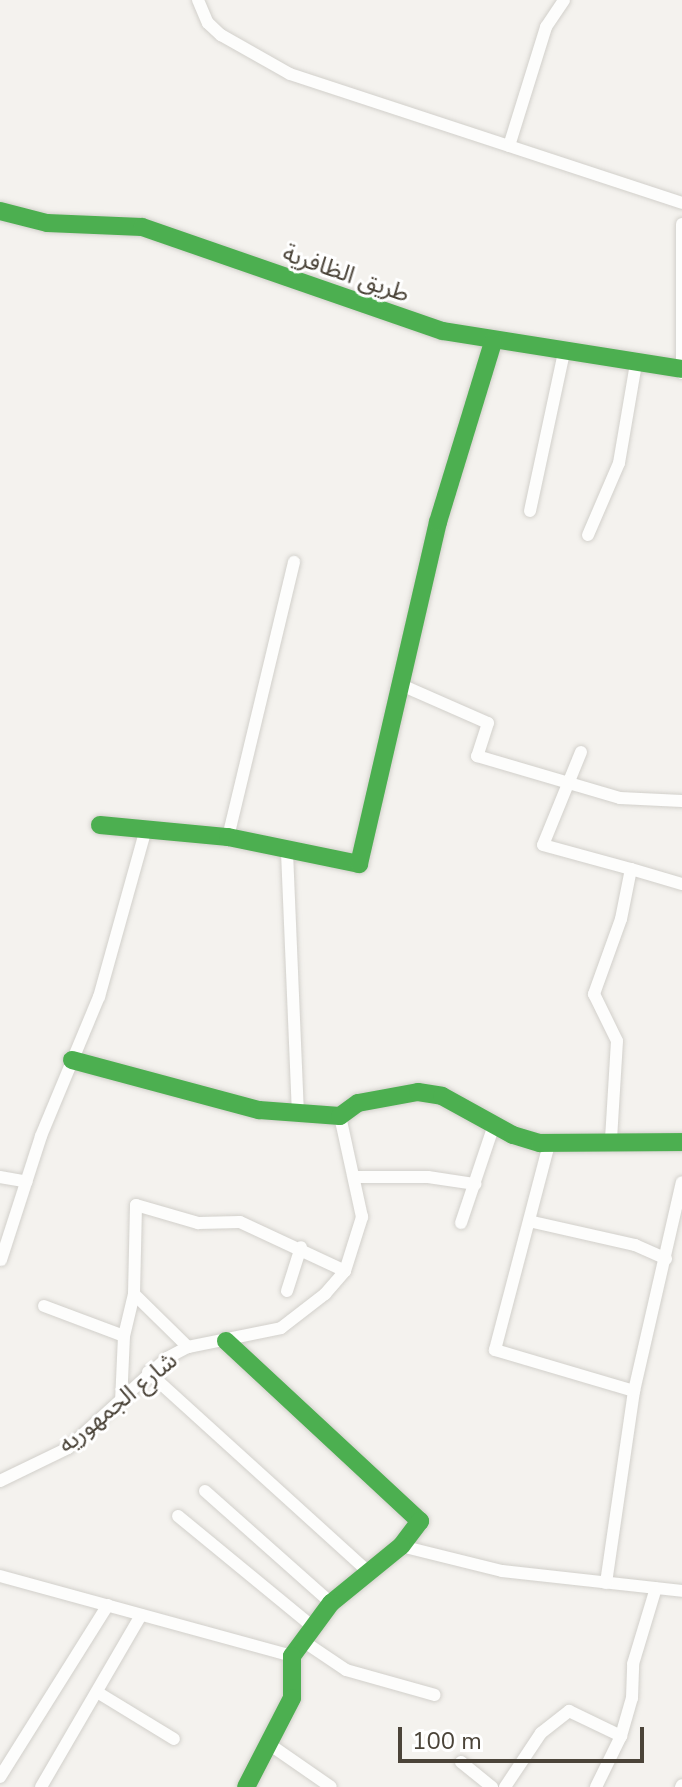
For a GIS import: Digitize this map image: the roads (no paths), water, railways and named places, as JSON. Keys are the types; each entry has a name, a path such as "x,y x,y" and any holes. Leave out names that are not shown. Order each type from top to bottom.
{"street":[{"path":"198,0 208,23 221,35 290,74 682,203"},
{"path":"509,146 546,27 564,0"},
{"name":"طريق الظافرية","path":"0,211 47,223 142,227 344,301 493,342 682,371"},
{"path":"682,224 682,371"},
{"path":"100,825 228,837 287,852 359,864 438,522 493,342"},
{"path":"530,511 564,353"},
{"path":"588,535 619,463 636,364"},
{"path":"228,837 294,562"},
{"path":"399,684 488,723 477,756 620,798 682,801"},
{"path":"581,752 543,845 682,884"},
{"path":"1,1260 72,1060 99,997 146,829"},
{"path":"287,852 298,1113"},
{"path":"611,1140 617,1041 594,994 618,931 631,869"},
{"path":"72,1060 259,1110 340,1116 358,1103 418,1092 442,1096 494,1125 549,1144 611,1140 682,1142"},
{"name":"شارع الجمهوريه","path":"0,1481 68,1448 121,1402 148,1372 188,1347 281,1328 305,1313 345,1271 362,1217 340,1116"},
{"path":"461,1223 494,1125"},
{"path":"549,1144 533,1222 495,1350 634,1391"},
{"path":"0,1177 27,1182"},
{"path":"354,1177 428,1177 475,1184"},
{"path":"606,1583 634,1391 682,1187"},
{"path":"121,1402 124,1336 134,1294 136,1205 198,1223 220,1226 237,1221 301,1247 345,1271"},
{"path":"533,1222 635,1245 666,1259"},
{"path":"287,1291 301,1247"},
{"path":"134,1294 188,1347"},
{"path":"44,1306 124,1336"},
{"path":"226,1341 420,1521 401,1546 331,1603 302,1641 295,1686 246,1787"},
{"path":"148,1372 370,1573"},
{"path":"205,1491 331,1603"},
{"path":"178,1516 302,1641 346,1670 435,1695"},
{"path":"401,1546 502,1571 682,1591"},
{"path":"0,1576 141,1615 302,1641"},
{"path":"596,1787 621,1736 632,1698 633,1664 656,1588"},
{"path":"0,1777 108,1605"},
{"path":"41,1787 141,1615"},
{"path":"97,1692 174,1739"},
{"path":"505,1787 527,1750 564,1713 575,1712 621,1736"},
{"path":"269,1744 331,1787"},
{"path":"461,1762 492,1787"}]}
